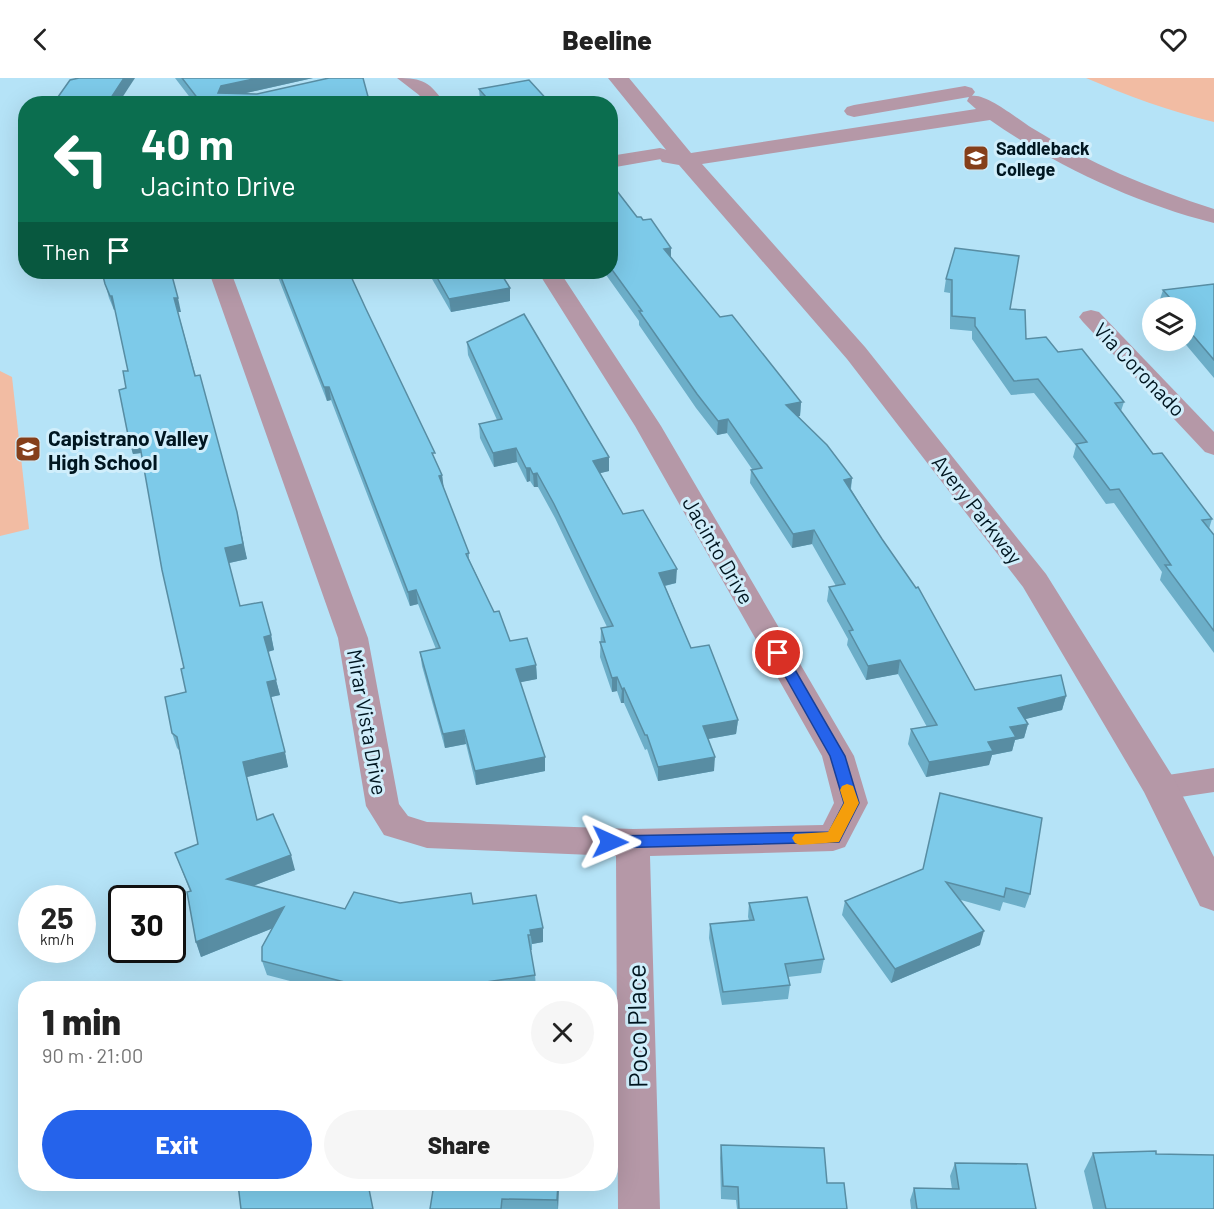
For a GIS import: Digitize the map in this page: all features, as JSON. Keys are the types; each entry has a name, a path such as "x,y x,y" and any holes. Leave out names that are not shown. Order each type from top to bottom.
{"street":[{"path":"406,78 430,96"},
{"path":"618,78 666,148 687,160 993,113"},
{"path":"838,114 957,85 993,113 1033,139 1085,166 1177,205 1214,216"},
{"path":"618,160 727,133"},
{"name":"Avery Parkway","path":"687,160 856,353 1035,581 1160,787 1214,896"},
{"name":"Mirar Vista Drive","path":"223,279 353,638 383,806 396,826 427,835 633,843 833,838"},
{"name":"Jacinto Drive","path":"554,279 648,426 838,756 851,803 833,838"},
{"name":"Via Coronado","path":"1091,317 1214,447"},
{"path":"1160,787 1214,780"},
{"name":"Poco Place","path":"633,843 639,1209"}],"shaded area":[{"path":"1086,78 1214,78 1214,122 1149,103"},
{"path":"0,371 12,377 29,529 0,536"}],"building":[{"path":"124,78 112,96 59,96 70,80"},
{"path":"182,78 258,78 221,86 218,93 257,94 329,78 363,78 368,96 196,96"},
{"path":"529,80 544,96 485,96 479,89"},
{"path":"618,192 637,217 643,220 651,219 671,248 664,249 720,317 732,315 801,402 786,405 827,445 852,478 844,480 882,539 916,588 918,587 975,690 1061,675 1066,696 1018,708 1028,724 1010,727 1016,737 988,742 993,751 929,762 911,729 937,725 900,660 868,666 849,631 853,630 829,587 845,584 814,530 793,534 751,470 762,468 728,419 718,421 697,394 639,311 642,311 618,278"},
{"path":"955,248 1019,256 1010,309 1025,310 1026,339 1046,337 1058,352 1082,349 1124,402 1115,403 1153,454 1162,453 1212,519 1202,520 1214,535 1214,631 1165,565 1171,565 1119,489 1110,490 1076,444 1087,442 1038,379 1014,381 975,326 975,318 952,316 952,280 946,279"},
{"path":"104,279 173,279 178,298 174,298 195,376 200,375 237,512 243,544 225,548 240,606 262,602 271,635 264,637 276,680 267,682 285,752 243,762 257,820 273,814 291,855 227,879 345,909 354,892 400,903 471,893 473,904 536,895 543,928 530,930 531,935 528,935 535,975 493,981 341,981 262,961 262,947 284,907 196,942 187,892 191,891 175,853 198,844 177,737 172,733 165,697 186,692 181,669 184,668 162,570 140,446 137,438 129,440 119,390 126,388 123,371 128,371 112,296"},
{"path":"282,279 352,279 435,453 432,453 442,475 439,476 469,553 466,554 494,612 499,611 510,641 527,638 536,665 516,669 545,757 475,771 464,730 443,734 420,652 440,648 416,590 408,592 329,387 324,387"},
{"path":"438,279 504,279 510,288 449,299"},
{"path":"1214,284 1214,360 1196,339 1196,297 1169,297 1163,290"},
{"path":"524,314 609,457 593,461 623,514 643,510 677,569 659,573 691,648 709,645 738,720 703,726 715,757 658,767 647,735 624,688 622,689 617,677 612,678 600,642 605,642 601,628 613,626 554,504 537,473 533,474 530,468 526,468 516,448 493,453 479,424 502,419 467,342"},
{"path":"940,793 1042,818 1030,894 1006,888 1004,897 946,882 984,931 895,969 845,901 923,869"},
{"path":"807,897 824,959 785,964 790,985 723,992 710,924 754,920 749,903"},
{"path":"721,1145 824,1148 827,1183 844,1183 847,1209 739,1209 738,1187 723,1186"},
{"path":"1156,1151 1156,1154 1214,1155 1214,1209 1106,1209 1093,1153"},
{"path":"955,1163 1027,1164 1036,1209 917,1209 914,1188 959,1189"},
{"path":"239,1191 369,1191 373,1209 241,1209"},
{"path":"433,1191 558,1191 557,1200 502,1199 501,1209 430,1209"}],"slow traffic":[{"path":"800,838 833,838 851,803 847,790"}],"place":[{"name":"Saddleback College","path":"976,158"},
{"name":"Capistrano Valley High School","path":"28,449"}],"route":[{"path":"610,842 833,838 851,803 838,756 778,653"}]}
